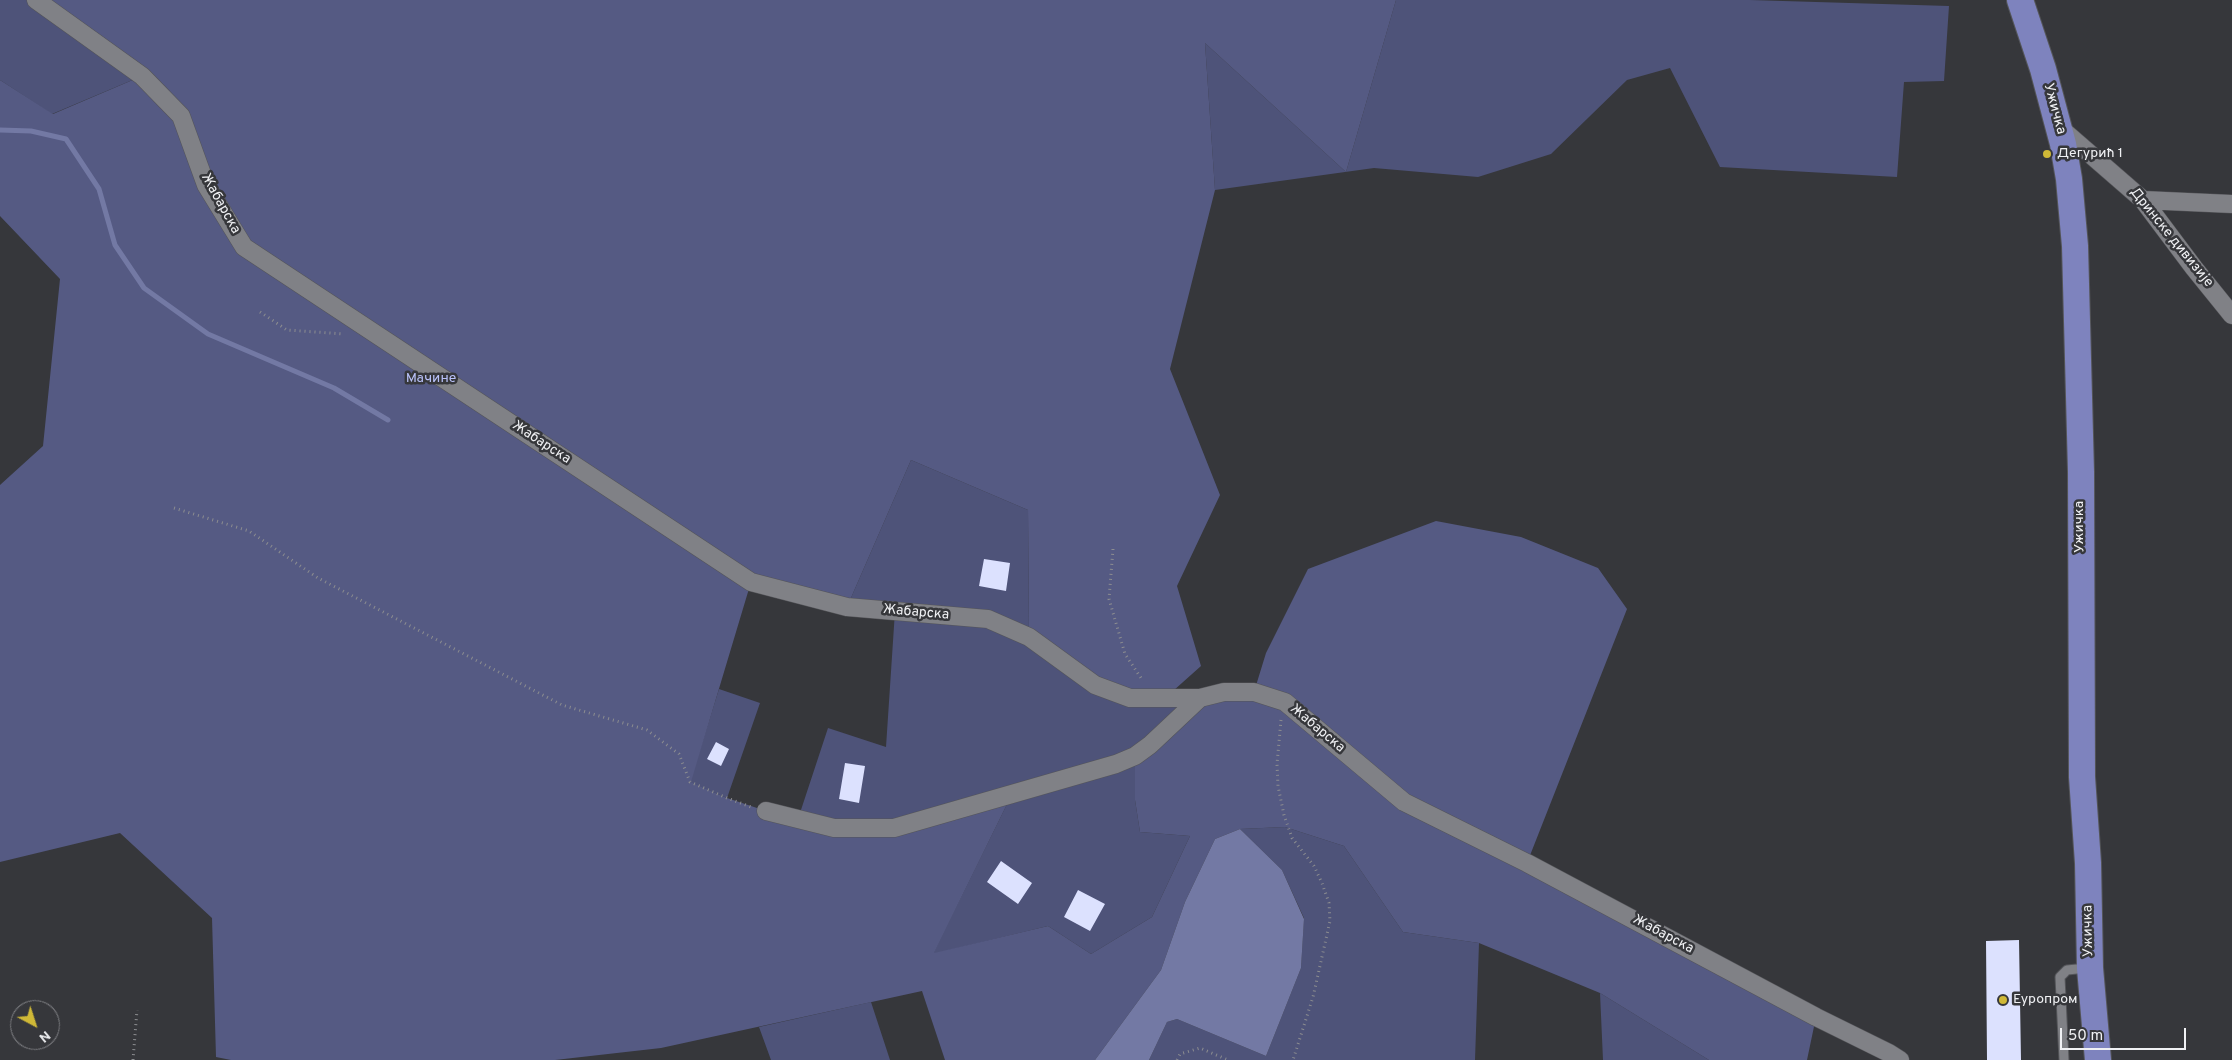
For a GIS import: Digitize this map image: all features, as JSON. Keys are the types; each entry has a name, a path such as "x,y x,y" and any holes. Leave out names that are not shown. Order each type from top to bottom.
{"main road":[{"name":"Ужичка","path":"2020,0 2043,69 2059,127 2070,189 2078,297 2082,777 2088,862 2090,968 2098,1060"}],"street":[{"name":"Жабарска","path":"36,0 142,76 182,116 206,185 244,247 751,582 847,607 988,619 1029,637 1095,685 1130,698 1200,698 1224,692 1254,692 1284,702 1404,802 1527,862 1809,1014 1889,1052 1900,1060"},
{"name":"Дринске дивизије","path":"2059,127 2143,200 2232,315"},
{"path":"2143,200 2232,204"},
{"path":"766,811 834,828 894,828 1116,764 1150,746 1200,698"}],"lane":[{"path":"2064,1060 2060,977 2068,970 2090,968"}],"path":[{"path":"260,312 287,330 346,334"},
{"path":"174,508 249,531 318,578 562,705 647,730 678,754 690,782 727,798 766,811"},
{"path":"1113,549 1109,599 1125,654 1142,680 1164,699"},
{"path":"1284,702 1277,764 1278,786 1284,816 1292,838 1314,866 1322,883 1329,903 1330,921 1313,997 1292,1060"},
{"path":"133,1060 137,1010"},
{"path":"1177,1060 1180,1054 1200,1048 1228,1060"}],"shaded area":[{"path":"0,0 36,0 142,76 52,114 0,80"},
{"path":"1396,0 1750,0 1949,6 1944,81 1904,82 1897,177 1720,167 1670,68 1627,80 1551,154 1478,177 1374,168 1346,172"},
{"path":"1205,43 1346,172 1215,190"},
{"path":"911,460 1028,510 1029,637 1200,698 1135,756 1135,800 1140,832 1190,836 1152,917 1091,954 1048,926 933,954 1012,794 894,828 798,819 828,728 886,747 895,611 847,607"},
{"path":"719,689 760,703 727,798 690,782"},
{"path":"1285,827 1344,846 1403,932 1479,943 1475,1060 1149,1060 1167,1022 1177,1019 1266,1056 1301,968 1304,918 1282,870 1240,829"},
{"path":"1240,829 1282,870 1304,919 1301,968 1266,1056 1177,1019 1167,1022 1149,1060 1095,1060 1161,970 1185,902 1215,839"},
{"path":"1600,993 1709,1060 1603,1060"},
{"path":"871,1002 890,1060 771,1060 759,1027"}],"green space":[{"name":"Мачине","path":"45,0 1396,0 1346,172 1205,43 1215,190 1170,369 1220,495 1177,586 1201,666 1164,699 1130,698 1029,637 1028,510 911,460 847,607 751,582 691,782 727,798 766,811 894,828 1012,794 934,953 1048,926 1091,954 1152,917 1190,836 1140,832 1135,800 1135,756 1200,698 1254,692 1266,653 1308,569 1436,521 1521,537 1598,568 1627,609 1527,863 1816,1017 1807,1060 1709,1060 1600,993 1479,943 1403,932 1344,846 1285,827 1240,829 1215,839 1185,902 1161,970 1095,1060 945,1060 922,991 661,1048 555,1060 231,1060 216,1057 212,918 120,833 0,862 0,485 43,446 60,279 0,216 0,80 53,114 142,76"}],"building":[{"path":"984,559 1010,563 1006,591 979,586"},
{"path":"716,742 729,749 721,766 707,759"},
{"path":"845,763 865,766 859,803 839,799"},
{"path":"1001,861 1032,883 1018,904 987,882"},
{"path":"1078,890 1105,904 1090,931 1064,917"},
{"name":"Еуропром","path":"2019,940 2021,1060 1987,1060 1986,941"}],"waterway":[{"path":"0,130 31,131 66,139 99,189 115,245 144,288 208,334 334,388 388,420"}],"place":[{"name":"Дегурић 1","path":"2047,154"},
{"name":"Еуропром","path":"2003,1000"}]}
